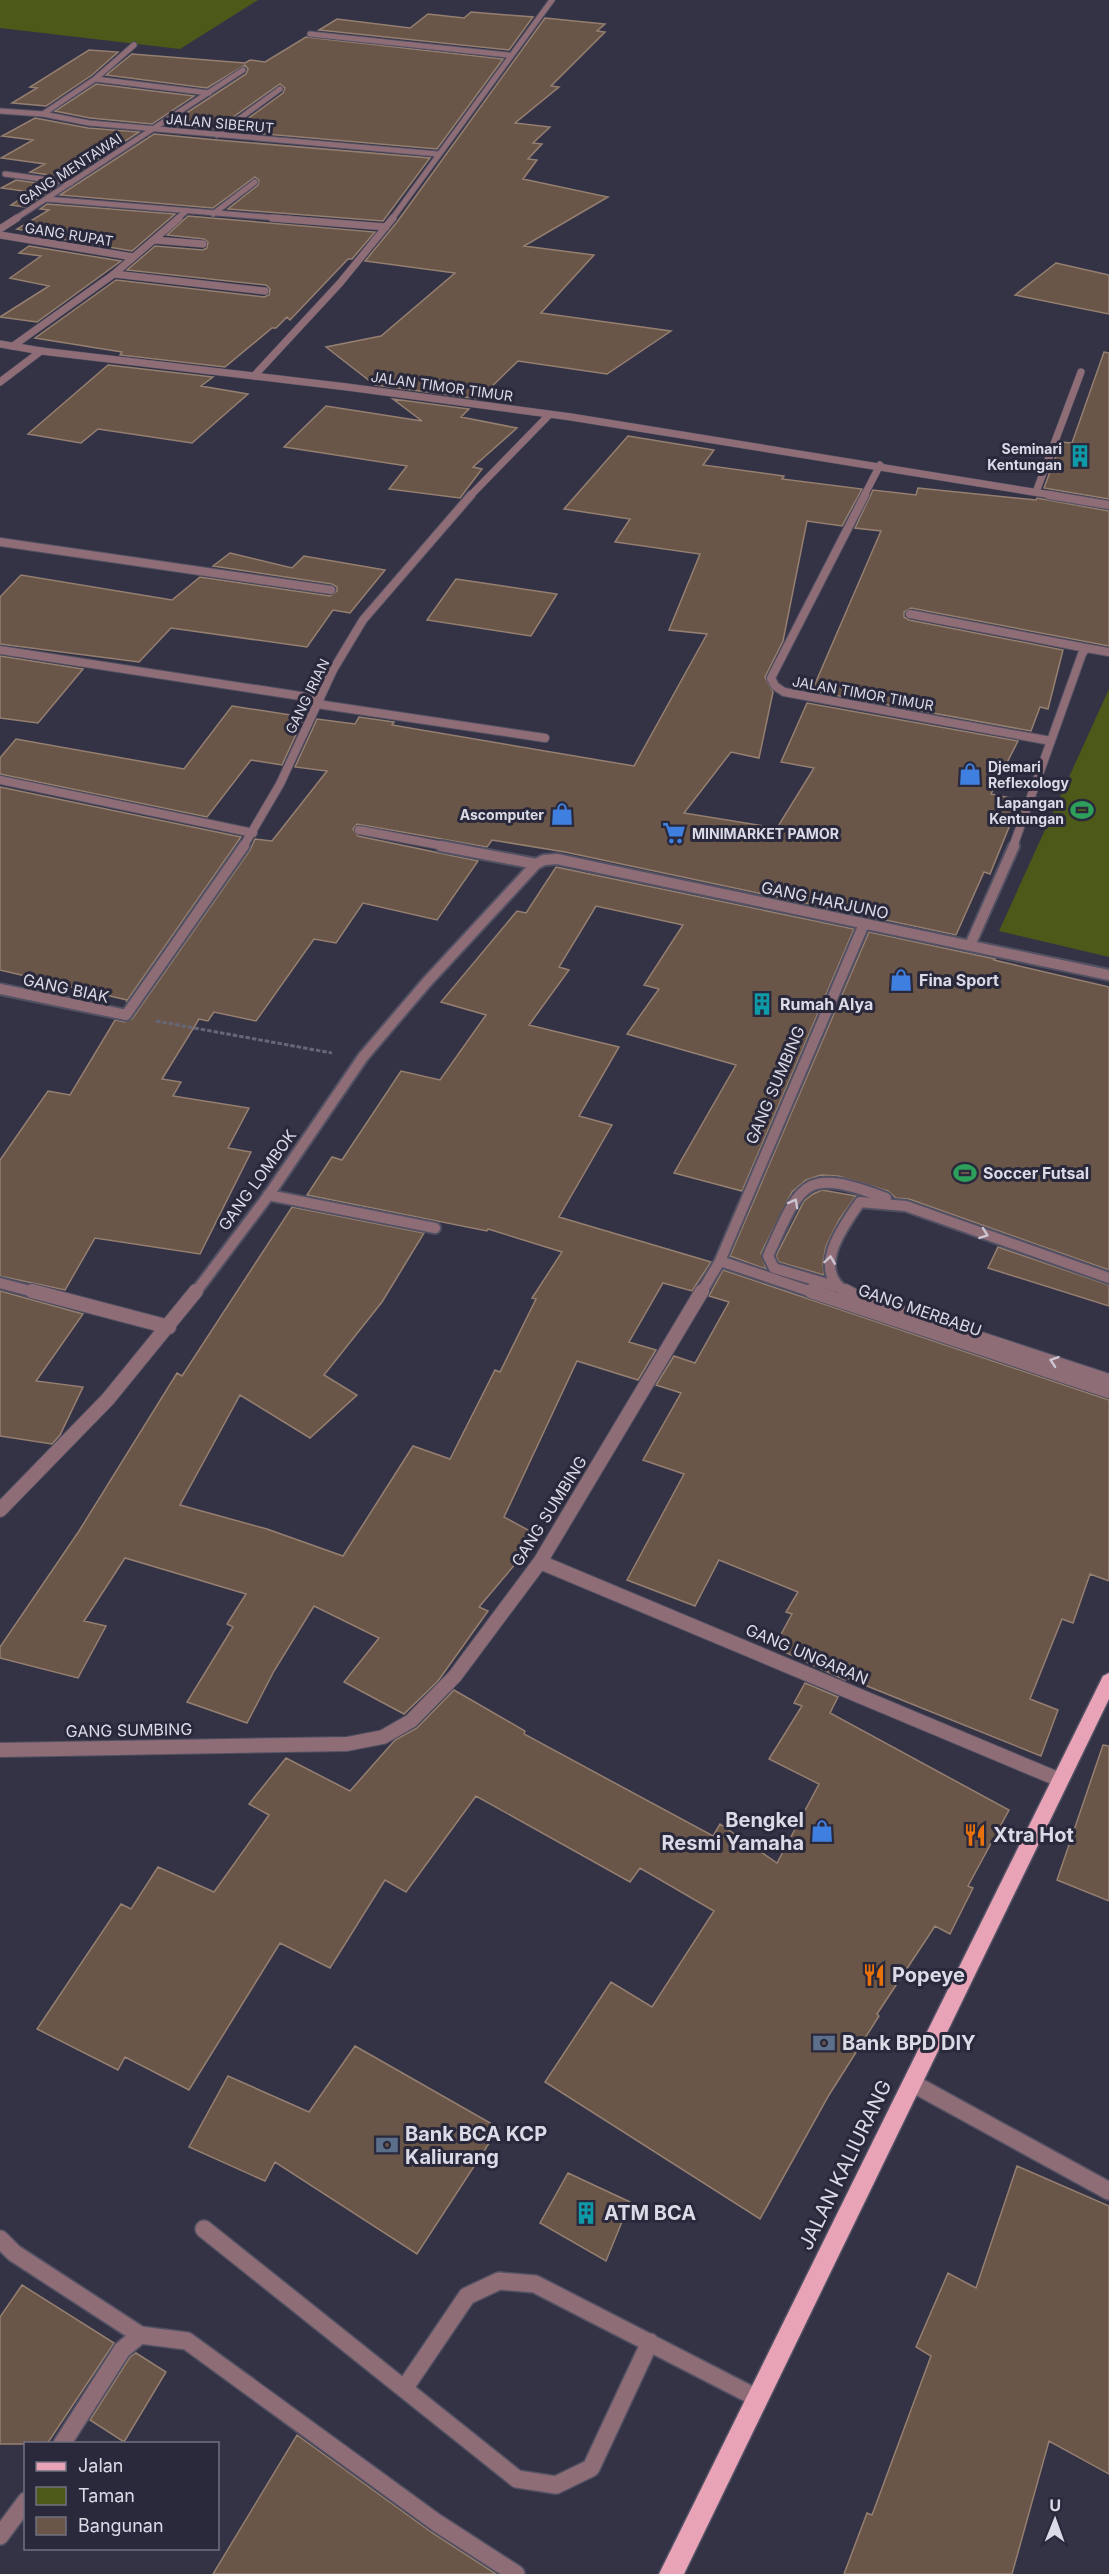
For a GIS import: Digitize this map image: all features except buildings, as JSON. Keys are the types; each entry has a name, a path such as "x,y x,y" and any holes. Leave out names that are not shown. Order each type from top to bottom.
{"main road":[{"name":"JALAN KALIURANG","path":"671,2574 1109,1681"}],"street":[{"path":"254,376 298,330 386,227 508,55 552,0"},
{"path":"310,34 508,55"},
{"path":"43,114 95,79 134,45"},
{"name":"GANG MENTAWAI","path":"0,230 243,70"},
{"path":"95,79 209,93"},
{"path":"217,135 280,89"},
{"name":"JALAN SIBERUT","path":"0,111 43,114 89,123 438,154"},
{"path":"5,174 71,183"},
{"path":"213,214 255,182"},
{"path":"46,199 386,227"},
{"path":"13,346 114,274 185,212"},
{"name":"GANG RUPAT","path":"0,230 133,257"},
{"path":"155,240 203,244"},
{"path":"114,274 265,291"},
{"name":"JALAN TIMOR TIMUR","path":"0,344 41,351 392,392 880,465 1109,505"},
{"path":"0,382 41,351"},
{"path":"1036,492 1081,372"},
{"name":"GANG IRIAN","path":"126,1015 253,833 280,784 333,670 363,620 468,498 549,415"},
{"name":"JALAN TIMOR TIMUR","path":"880,465 771,678 775,686 784,692 1050,741"},
{"path":"0,542 331,590"},
{"path":"910,614 1109,652"},
{"path":"971,943 1016,841 1050,741 1086,648"},
{"path":"0,650 545,738"},
{"path":"0,780 253,833"},
{"name":"GANG HARJUNO","path":"360,830 536,864 544,860 557,860 864,924 971,943 1109,975"},
{"name":"GANG LOMBOK","path":"0,1510 37,1475 169,1327 268,1195 362,1058 458,945 536,864"},
{"name":"GANG SUMBING","path":"0,1750 347,1744 382,1737 411,1721 455,1676 540,1562 720,1261 864,924"},
{"name":"GANG BIAK","path":"0,989 126,1015"},
{"path":"1108,1382 862,1300 841,1288 774,1268 768,1260 800,1192 816,1181 837,1181 1109,1278"},
{"path":"268,1195 435,1228"},
{"path":"841,1288 829,1269 831,1251 855,1209 860,1203 869,1201 906,1206"},
{"name":"GANG MERBABU","path":"720,1261 1108,1382"},
{"path":"0,1283 169,1327"},
{"name":"GANG UNGARAN","path":"540,1562 1060,1780"},
{"path":"912,2083 1109,2191"},
{"path":"204,2229 517,2479 556,2485 591,2468 650,2342"},
{"path":"0,2239 14,2253 140,2335 187,2341 437,2523 516,2574"},
{"path":"404,2389 467,2296 498,2281 535,2284 757,2398"},
{"path":"63,2442 122,2350 140,2335"},
{"path":"0,2536 24,2504"}],"path":[{"path":"126,1015 362,1058"}],"green space":[{"path":"0,0 258,0 180,49 0,28"},
{"name":"Lapangan Kentungan","path":"1109,689 1109,957 999,931"}],"place":[{"name":"Seminari Kentungan","path":"1080,456"},
{"name":"Djemari Reflexology","path":"970,774"},
{"name":"Lapangan Kentungan","path":"1082,810"},
{"name":"Ascomputer","path":"562,814"},
{"name":"MINIMARKET PAMOR","path":"674,833"},
{"name":"Fina Sport","path":"901,980"},
{"name":"Rumah Alya","path":"762,1004"},
{"name":"Soccer Futsal","path":"965,1173"},
{"name":"Bengkel Resmi Yamaha","path":"822,1831"},
{"name":"Xtra Hot","path":"975,1835"},
{"name":"Popeye","path":"874,1975"},
{"name":"Bank BPD DIY","path":"824,2043"},
{"name":"Bank BCA KCP Kaliurang","path":"387,2145"},
{"name":"ATM BCA","path":"586,2213"}]}
